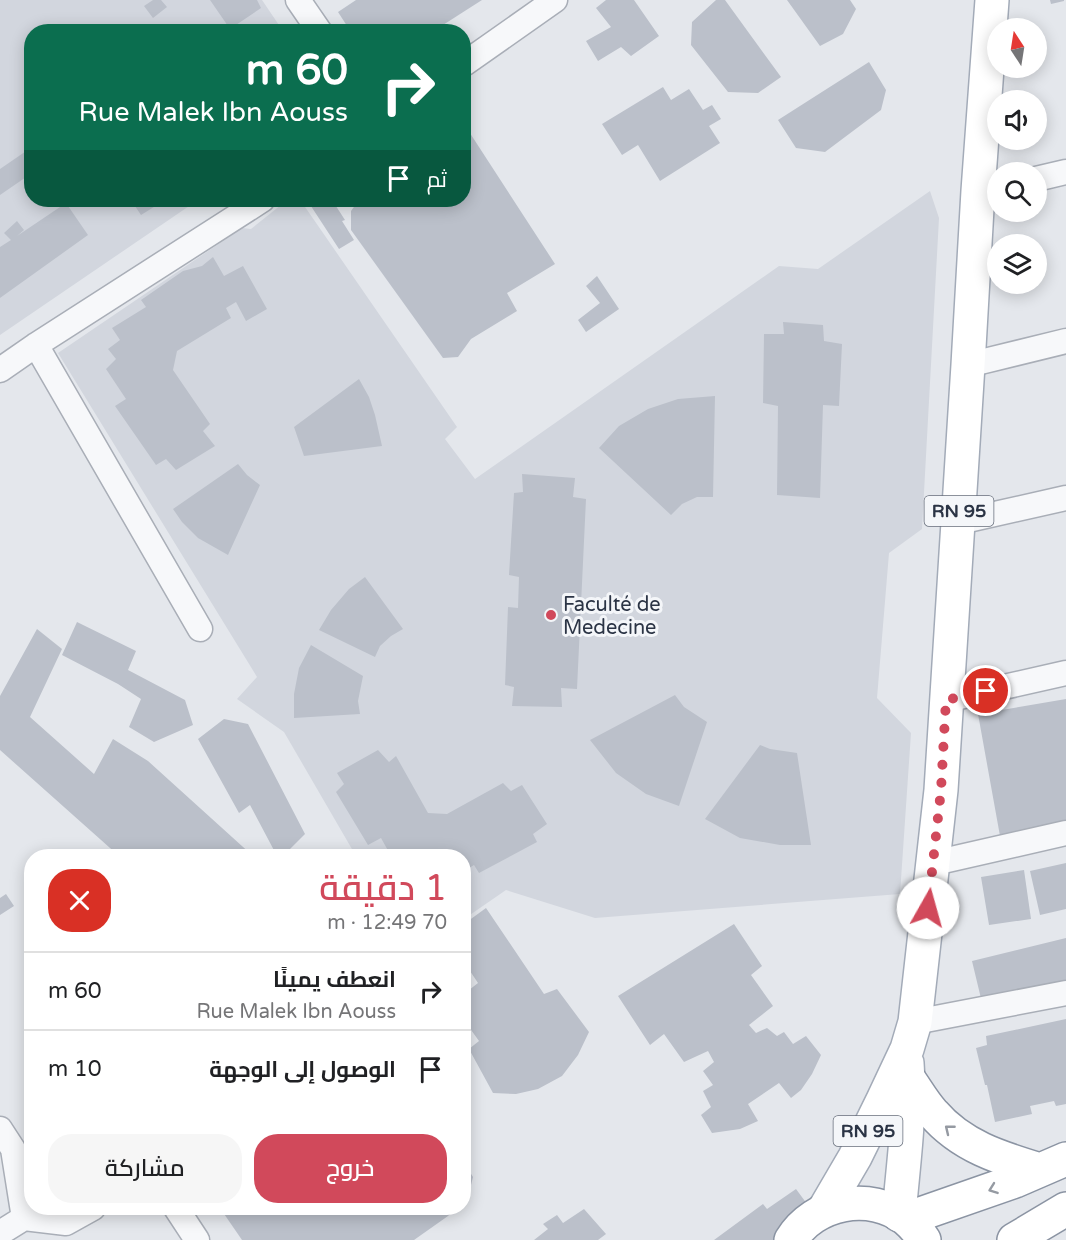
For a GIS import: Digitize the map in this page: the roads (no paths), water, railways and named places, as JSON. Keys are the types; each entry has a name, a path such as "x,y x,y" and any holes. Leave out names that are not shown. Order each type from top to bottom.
{"main road":[{"name":"RN 95","path":"989,162 992,0"},
{"name":"RN 95","path":"910,1225 907,1114 910,1050 941,790 968,365 987,198"},
{"name":"RN 95","path":"824,1210 855,1157 910,1050"},
{"path":"910,1050 931,1111 964,1140 993,1155 1053,1165"},
{"path":"791,1240 808,1220 824,1210 843,1204 862,1203 882,1206 910,1225 1053,1165"},
{"path":"1014,1240 1066,1209"}],"street":[{"path":"298,0 314,24"},
{"path":"471,59 555,0"},
{"path":"1047,176 1066,172"},
{"path":"0,370 251,207"},
{"path":"968,365 1066,341"},
{"path":"36,345 200,629"},
{"path":"958,522 1066,498"},
{"path":"946,700 1066,673"},
{"path":"934,863 1066,833"},
{"path":"910,1050 1066,993"},
{"path":"0,1129 13,1149 24,1218"},
{"path":"0,1233 24,1218 66,1223 80,1215"},
{"path":"181,1215 198,1240"}],"place":[{"name":"Faculté de Medecine","path":"551,615"}]}
